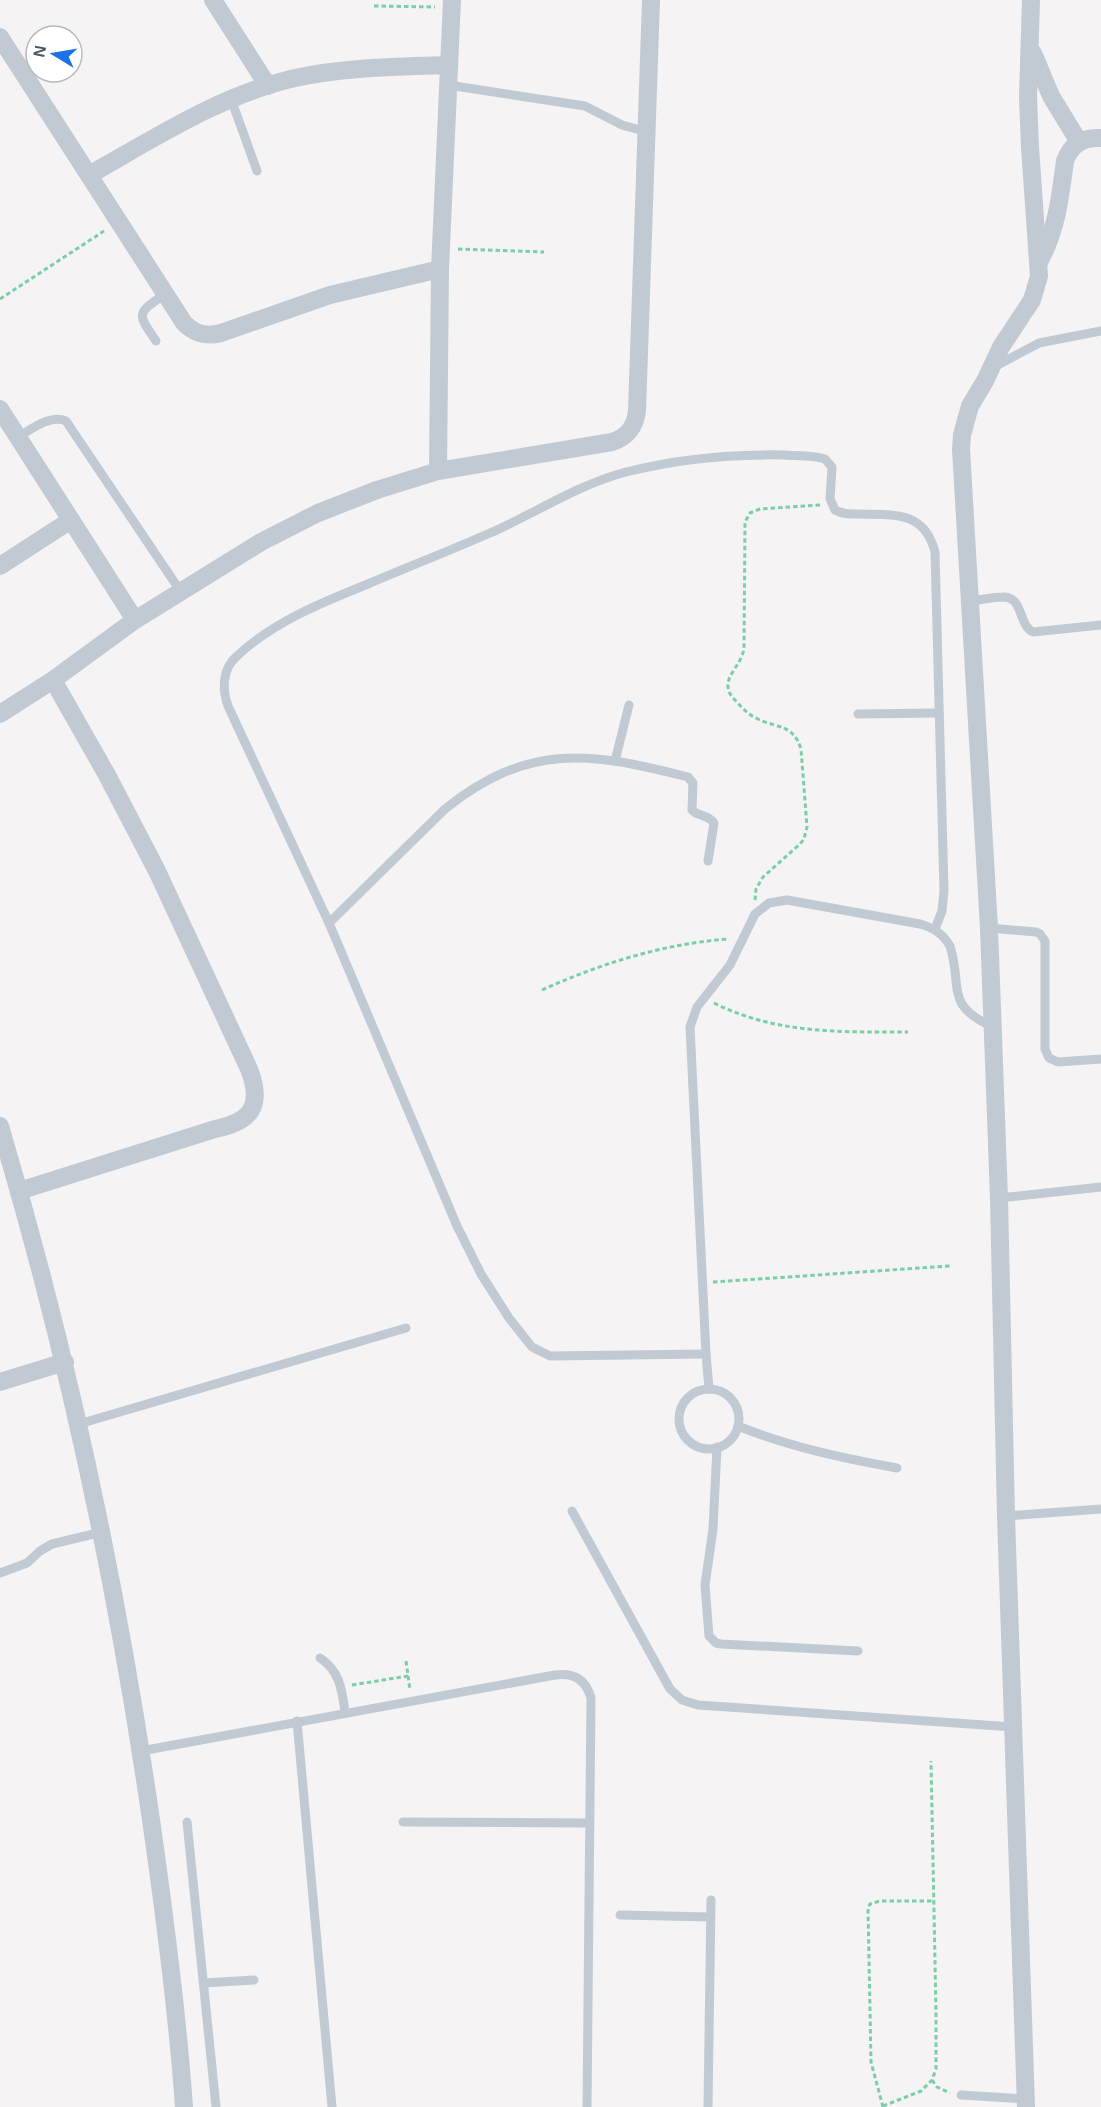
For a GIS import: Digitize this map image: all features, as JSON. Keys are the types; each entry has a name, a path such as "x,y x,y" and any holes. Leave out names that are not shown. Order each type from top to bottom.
{"street":[{"path":"213,0 268,86"},
{"path":"0,714 54,680 135,620 261,542 318,513 377,490 438,471 612,442 627,435 633,428 637,411 651,0"},
{"path":"1025,2103 993,1028 960,449 970,406 1007,337 1032,300 1036,289 1039,264 1029,147 1031,0"},
{"path":"438,471 441,249 452,4"},
{"path":"0,38 184,323 197,333 213,335 330,295 441,269"},
{"path":"1030,46 1051,96 1079,142"},
{"path":"89,175 189,119 231,99 268,86 311,75 346,70 449,64"},
{"path":"1039,264 1056,220 1068,153 1079,142 1087,138 1101,138"},
{"path":"0,409 135,620"},
{"path":"0,566 71,520"},
{"path":"20,1191 241,1122 254,1105 256,1095 255,1084 249,1069 157,872 54,680"},
{"path":"0,1126 20,1191 64,1362 102,1532 141,1751 164,1914 184,2107"},
{"path":"0,1382 64,1362"}],"lane":[{"path":"448,85 585,106 622,125 647,132"},
{"path":"231,99 257,171"},
{"path":"156,341 143,321 142,313 146,307 165,294"},
{"path":"992,368 1039,343 1101,332"},
{"path":"18,437 49,420 61,418 66,421 181,592"},
{"path":"706,1354 560,1357 540,1352 525,1340 494,1296 461,1234 329,923 225,698 226,671 236,656 270,631 318,605 492,533 579,488 628,472 722,457 773,455 825,459 832,467 831,505 840,513 899,515 908,518 916,522 929,535 935,552 944,901 935,929"},
{"path":"969,601 1003,597 1012,599 1018,606 1026,627 1033,632 1101,625"},
{"path":"615,761 629,705"},
{"path":"858,714 938,713"},
{"path":"329,923 445,809 465,793 488,779 512,769 554,759 589,758 615,761 688,777 691,779 693,788 692,810 714,823 708,861"},
{"path":"709,1389 690,1038 692,1017 726,971 755,914 769,903 787,900 920,924 935,929 950,946 959,998 963,1008 970,1016 993,1028"},
{"path":"989,928 1036,932 1045,941 1045,1049 1049,1058 1058,1062 1101,1059"},
{"path":"999,1198 1101,1187"},
{"path":"79,1424 406,1328"},
{"path":"709,1389 725,1393 732,1398 738,1412 738,1426 731,1439 717,1447 700,1448 686,1439 680,1421 686,1402 692,1395 709,1389"},
{"path":"738,1426 778,1442 812,1451 897,1468"},
{"path":"717,1447 713,1529 705,1585 709,1636 716,1643 721,1644 858,1651"},
{"path":"1006,1516 1101,1509"},
{"path":"572,1512 670,1689 682,1700 698,1705 1013,1726"},
{"path":"0,1573 27,1563 52,1544 102,1532"},
{"path":"320,1658 332,1667 341,1687 345,1712"},
{"path":"141,1751 555,1675 571,1675 579,1678 589,1690 591,1698 587,2107"},
{"path":"297,1721 332,2107"},
{"path":"187,1822 216,2107"},
{"path":"403,1822 589,1823"},
{"path":"708,2107 711,1900"},
{"path":"620,1915 710,1917"},
{"path":"204,1983 254,1980"},
{"path":"961,2095 1025,2103"}],"path":[{"path":"374,6 452,4"},
{"path":"0,298 119,222"},
{"path":"441,249 544,252"},
{"path":"755,914 754,896 759,883 800,844 804,839 807,826 799,742 789,730 745,711 731,696 728,687 730,677 741,662 744,648 745,522 750,513 760,509 831,505"},
{"path":"542,990 585,971 641,953 710,940 745,937"},
{"path":"704,998 743,1016 785,1027 836,1032 908,1032"},
{"path":"702,1282 950,1266"},
{"path":"406,1661 411,1700"},
{"path":"341,1687 408,1676"},
{"path":"931,1761 934,1901 936,2064 932,2080 921,2091 883,2107 871,2062 868,1908 870,1904 880,1900 934,1901"},
{"path":"932,2080 936,2087 961,2095"}]}
